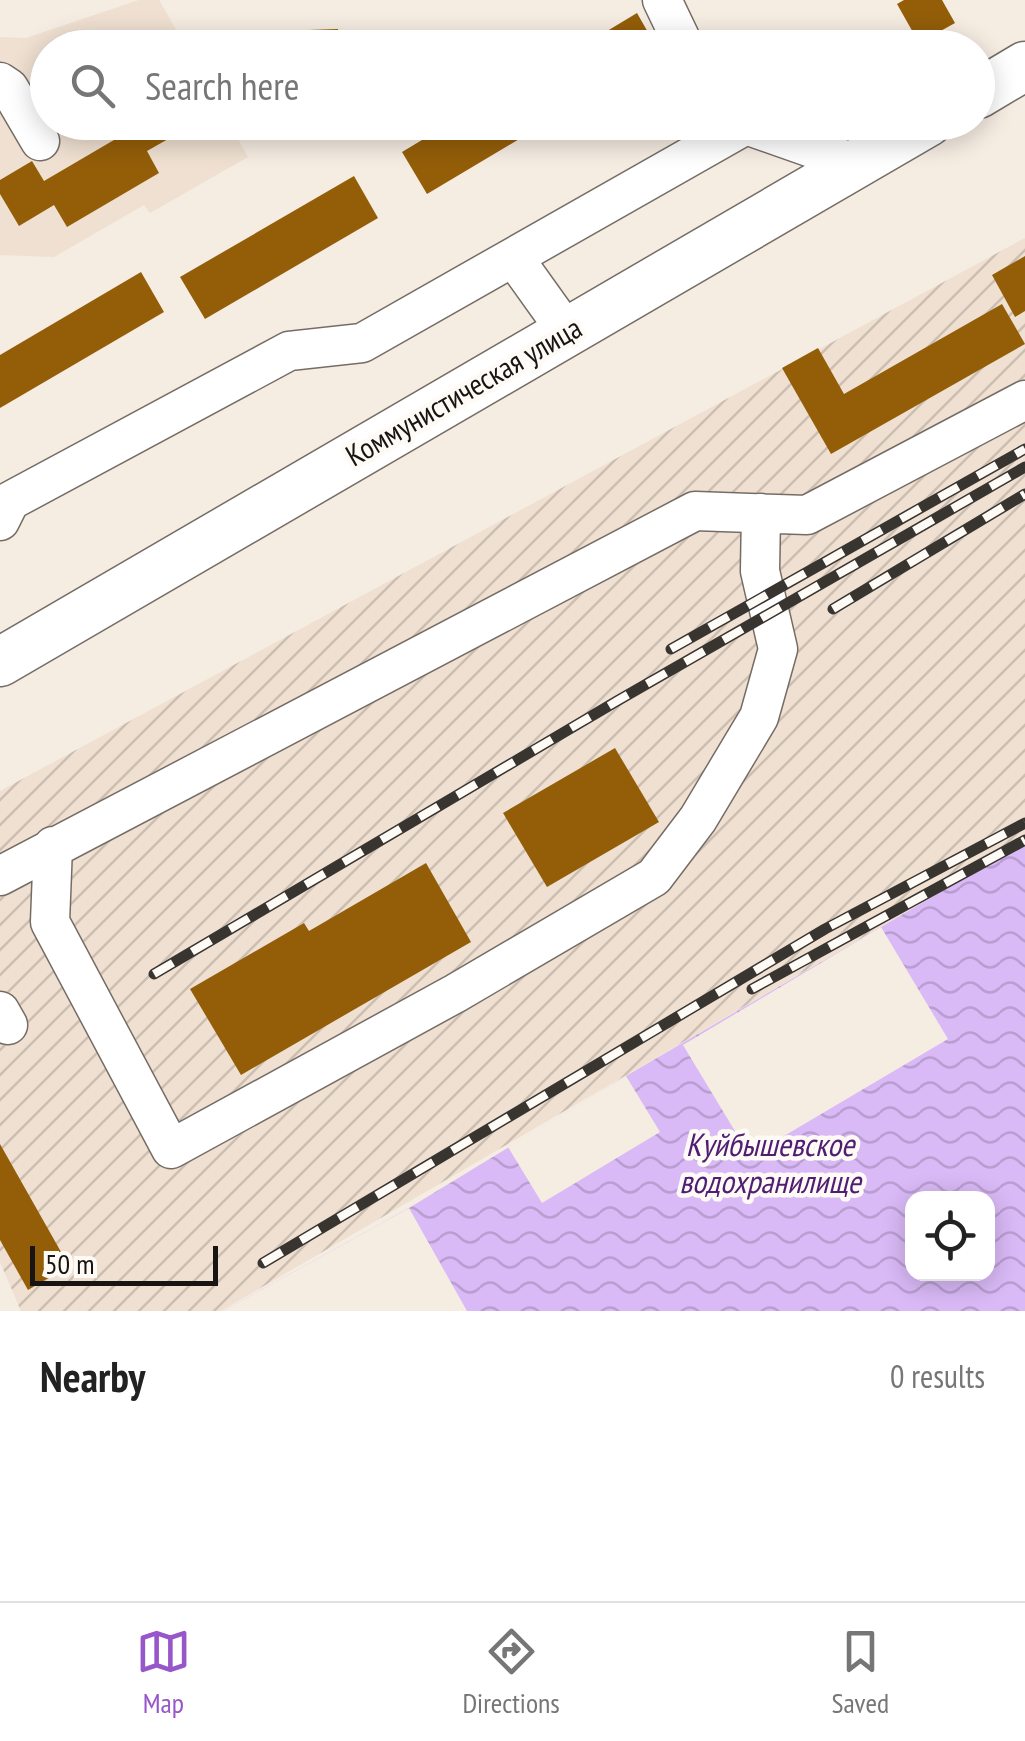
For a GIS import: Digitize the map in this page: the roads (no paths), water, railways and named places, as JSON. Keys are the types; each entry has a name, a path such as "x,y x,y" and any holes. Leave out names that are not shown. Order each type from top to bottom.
{"main road":[{"path":"995,84 1025,66"},
{"name":"Коммунистическая улица","path":"0,662 898,140"}],"lane":[{"path":"662,0 676,30"},
{"path":"0,82 10,88 30,123"},
{"path":"3,509 289,351 362,344 720,140"},
{"path":"789,140 857,164"},
{"path":"514,258 567,332"},
{"path":"0,876 695,511 807,515 1025,400"},
{"path":"53,846 50,922 171,1149 456,993 654,877 698,820 759,717 778,650 760,571 761,513"}],"water":[{"name":"Куйбышевское водохранилище","path":"1025,843 1025,1311 223,1311 409,1208"}],"railway":[{"path":"671,649 1025,449"},
{"path":"154,974 617,701 1025,467"},
{"path":"833,609 1025,494"},
{"path":"263,1263 825,929 1025,823"},
{"path":"752,989 1025,840"}]}
